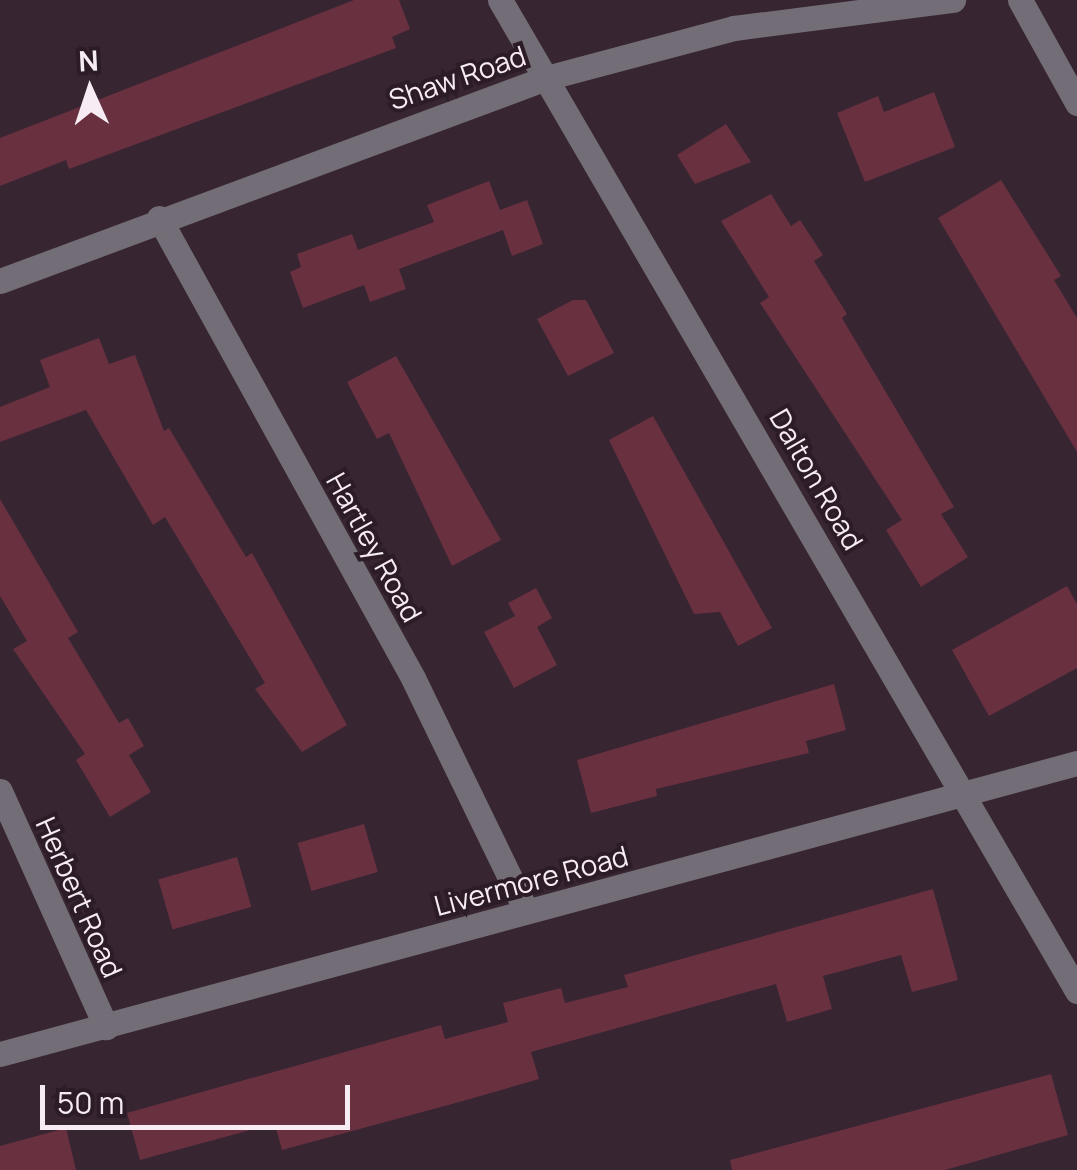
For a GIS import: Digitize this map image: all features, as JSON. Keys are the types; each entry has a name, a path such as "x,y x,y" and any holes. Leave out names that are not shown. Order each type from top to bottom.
{"street":[{"name":"Dalton Road","path":"500,0 1077,991"},
{"name":"Shaw Road","path":"0,281 159,218 546,78 734,28 953,0"},
{"path":"1020,0 1077,103"},
{"name":"Hartley Road","path":"159,218 413,678 526,912"},
{"name":"Livermore Road","path":"0,1054 1077,763"},
{"name":"Herbert Road","path":"0,791 106,1028"}],"building":[{"path":"354,0 399,0 410,29 392,37 396,48 69,169 66,160 0,186 0,138"},
{"path":"934,92 955,147 865,182 837,113 878,96 884,112"},
{"path":"726,124 751,162 695,184 677,155"},
{"path":"1001,180 1061,276 1054,280 1077,318 1077,452 938,218"},
{"path":"489,181 500,210 527,200 543,244 512,256 503,230 399,269 406,289 370,302 364,285 303,308 290,272 301,267 297,254 352,234 358,250 434,222 427,205"},
{"path":"771,194 791,226 800,220 823,255 814,261 847,314 842,318 954,507 941,514 968,557 921,587 886,530 902,520 760,303 769,297 721,221"},
{"path":"573,300 586,300 614,353 568,376 537,319"},
{"path":"99,338 109,364 135,355 164,431 169,428 246,557 252,553 347,725 302,752 255,689 265,683 165,517 153,525 86,410 0,442 0,407 50,387 40,360"},
{"path":"396,356 501,540 452,566 389,433 377,439 347,382"},
{"path":"653,416 772,628 738,646 720,612 694,614 609,440"},
{"path":"0,499 78,632 68,638 119,723 128,718 144,746 129,755 151,792 110,817 76,760 85,754 13,649 27,641 0,596"},
{"path":"1067,586 1077,604 1077,668 989,716 952,650"},
{"path":"536,588 552,618 537,627 557,665 514,688 484,632 515,616 508,603"},
{"path":"834,684 846,730 806,741 809,753 656,789 657,796 591,813 577,760"},
{"path":"364,824 378,872 311,891 298,843"},
{"path":"237,857 251,907 173,930 158,880"},
{"path":"933,889 958,980 912,992 901,955 823,976 832,1009 787,1022 776,984 531,1052 539,1079 463,1101 282,1150 276,1128 258,1128 140,1160 127,1113 441,1025 445,1039 508,1022 503,1003 561,988 565,1003 628,987 624,975"},
{"path":"1051,1074 1068,1135 945,1170 732,1170 730,1160"},
{"path":"66,1128 76,1170 0,1170 0,1146"}]}
